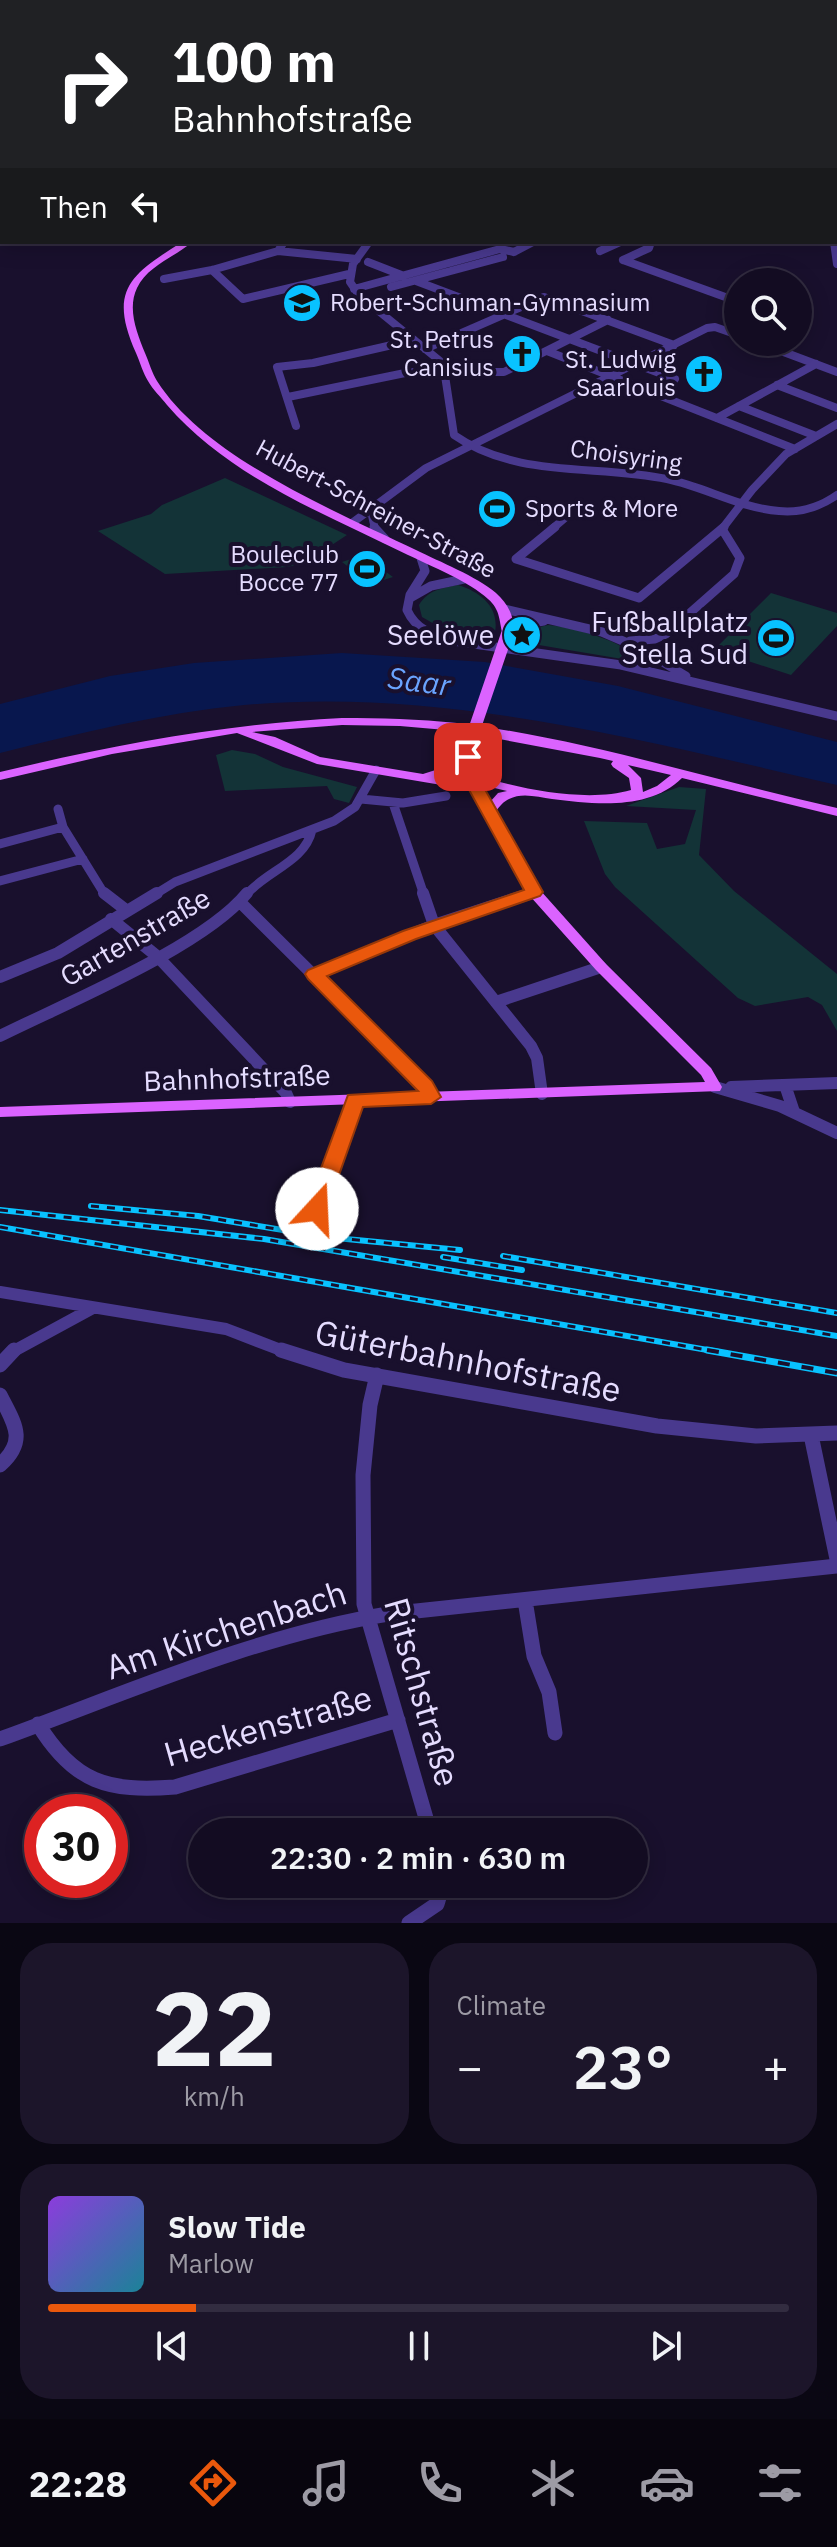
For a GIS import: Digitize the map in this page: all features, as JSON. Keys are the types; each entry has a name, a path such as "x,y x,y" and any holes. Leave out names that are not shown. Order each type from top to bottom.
{"main road":[{"name":"Hubert-Schreiner-Straße","path":"185,244 147,270 135,283 128,298 129,321 139,357 147,375 168,402 227,452 266,477 489,593 504,609 507,634"},
{"path":"507,634 470,742 468,757 473,782 534,892 693,1062 707,1088"},
{"path":"0,776 136,745 219,731 298,724 393,723 456,727 506,735 837,812"},
{"path":"298,724 295,743 304,756"},
{"path":"282,725 280,741 285,747"},
{"path":"219,731 257,736 304,756 376,770 537,792 616,798 644,796 658,791 672,774"},
{"path":"415,776 447,771 468,757"},
{"path":"602,757 632,773 637,792"},
{"path":"616,798 637,792 672,774"},
{"path":"489,811 503,796 537,792"},
{"name":"Bahnhofstraße","path":"0,1112 707,1088"}],"street":[{"path":"278,251 283,244"},
{"path":"352,283 357,259 368,244"},
{"path":"490,244 503,252"},
{"path":"352,283 387,280 503,252 512,244"},
{"path":"212,270 243,299 332,280 396,286 527,244"},
{"path":"600,251 616,244"},
{"path":"650,244 649,248 623,260 724,297"},
{"path":"836,244 837,264"},
{"path":"164,279 212,270 278,251 357,259"},
{"path":"368,262 404,276"},
{"path":"387,280 396,286"},
{"path":"416,281 675,379 650,392"},
{"path":"352,283 440,361 445,371 454,435 471,446"},
{"path":"425,349 544,297 674,345"},
{"path":"288,397 328,393 421,371 504,372 608,320"},
{"path":"348,521 374,507 410,477 444,459 710,327 724,330"},
{"path":"296,426 277,367 313,363 414,340"},
{"path":"547,351 795,449"},
{"path":"795,356 837,372"},
{"path":"717,418 816,364"},
{"path":"777,385 837,408"},
{"path":"739,406 816,436"},
{"path":"572,512 516,559 639,598 722,529 742,502 795,449 837,424"},
{"path":"452,429 448,434 454,454"},
{"name":"Choisyring","path":"471,446 488,456 651,476 685,483 742,502 789,511 821,505 837,495"},
{"name":"Choisyring","path":"471,446 501,458"},
{"path":"444,459 488,456"},
{"path":"374,507 373,526 385,540"},
{"path":"642,650 688,617 739,566 737,551 722,529"},
{"path":"421,558 425,564 424,577 407,602 409,618 416,626 453,641 561,654 837,716"},
{"path":"407,602 431,586 464,579"},
{"path":"504,609 559,620 625,641 698,683"},
{"path":"507,634 526,624 559,620"},
{"path":"625,641 655,639"},
{"path":"642,650 649,661 647,671"},
{"path":"0,977 58,953 126,910 193,874 312,830 346,814 361,799 376,770"},
{"path":"361,799 393,803 446,796"},
{"path":"393,803 434,925 535,1052 542,1094"},
{"path":"58,809 63,827 105,895 126,910"},
{"path":"0,844 63,827"},
{"name":"Gartenstraße","path":"0,1036 158,957 240,902 253,886 300,853 309,843 312,830"},
{"path":"0,881 83,859"},
{"path":"314,974 434,925 534,892"},
{"path":"240,902 425,1086 431,1097"},
{"path":"111,919 158,957 286,1093 290,1102"},
{"path":"496,1002 601,967"},
{"name":"Bahnhofstraße","path":"707,1088 837,1083"},
{"path":"785,1085 794,1112"},
{"path":"769,1086 780,1106"},
{"name":"Bahnhofstraße","path":"707,1088 780,1106 837,1133"},
{"path":"317,1209 355,1100"},
{"name":"Güterbahnhofstraße","path":"0,1292 226,1329 314,1363 657,1426 756,1436 837,1433"},
{"path":"0,1365 13,1351 93,1308"},
{"name":"Ritschstraße","path":"377,1375 370,1405 363,1475 363,1590 366,1616 426,1818"},
{"path":"0,1395 18,1435 12,1456 0,1465"},
{"path":"811,1435 837,1559"},
{"name":"Am Kirchenbach","path":"0,1739 274,1639 366,1616 837,1566"},
{"path":"525,1600 534,1656 549,1692 555,1733"},
{"name":"Heckenstraße","path":"38,1724 64,1764 102,1784 139,1789 175,1787 398,1720"},
{"path":"409,1923 433,1909 441,1898"}],"green space":[{"path":"225,478 347,535 306,562 288,567 165,574 98,531 151,514 162,505"},
{"name":"Bouleclub Bocce 77","path":"363,555 393,577 371,584 342,562"},
{"path":"458,585 476,593 489,605 495,620 493,640 450,633 422,617 419,605 427,596"},
{"name":"Fußballplatz Stella Sud","path":"771,593 837,613 837,626 791,675 714,650"},
{"path":"548,625 584,632 612,642 634,654 640,662 515,641 523,631"},
{"path":"232,750 255,754 283,767 357,787 349,803 334,799 327,786 225,791 216,755"},
{"path":"679,787 706,789 699,855 734,891 837,974 837,1031 822,1005 808,997 755,1006 738,998 615,887 605,874 584,821 647,823 657,849 685,844 696,810 626,806"}],"water":[{"name":"Saar","path":"342,653 485,662 618,686 837,742 837,785 691,751 543,722 469,711 319,701 244,705 182,713 0,753 0,704 110,676 194,663"}],"railway":[{"path":"91,1206 198,1216 337,1239"},
{"path":"0,1210 264,1239 837,1336"},
{"path":"0,1227 719,1352"},
{"path":"336,1238 460,1250"},
{"path":"503,1256 837,1313"},
{"path":"443,1257 522,1270"},
{"path":"707,1350 837,1373"}],"place":[{"name":"Robert-Schuman-Gymnasium","path":"302,303"},
{"name":"St. Petrus Canisius","path":"522,354"},
{"name":"St. Ludwig Saarlouis","path":"704,374"},
{"name":"Sports & More","path":"497,509"},
{"name":"Bouleclub Bocce 77","path":"367,569"},
{"name":"Seelöwe","path":"522,635"},
{"name":"Fußballplatz Stella Sud","path":"776,638"}],"route":[{"path":"317,1209 355,1100 431,1097 425,1086 314,974 434,925 534,892 470,777 468,757"}]}
